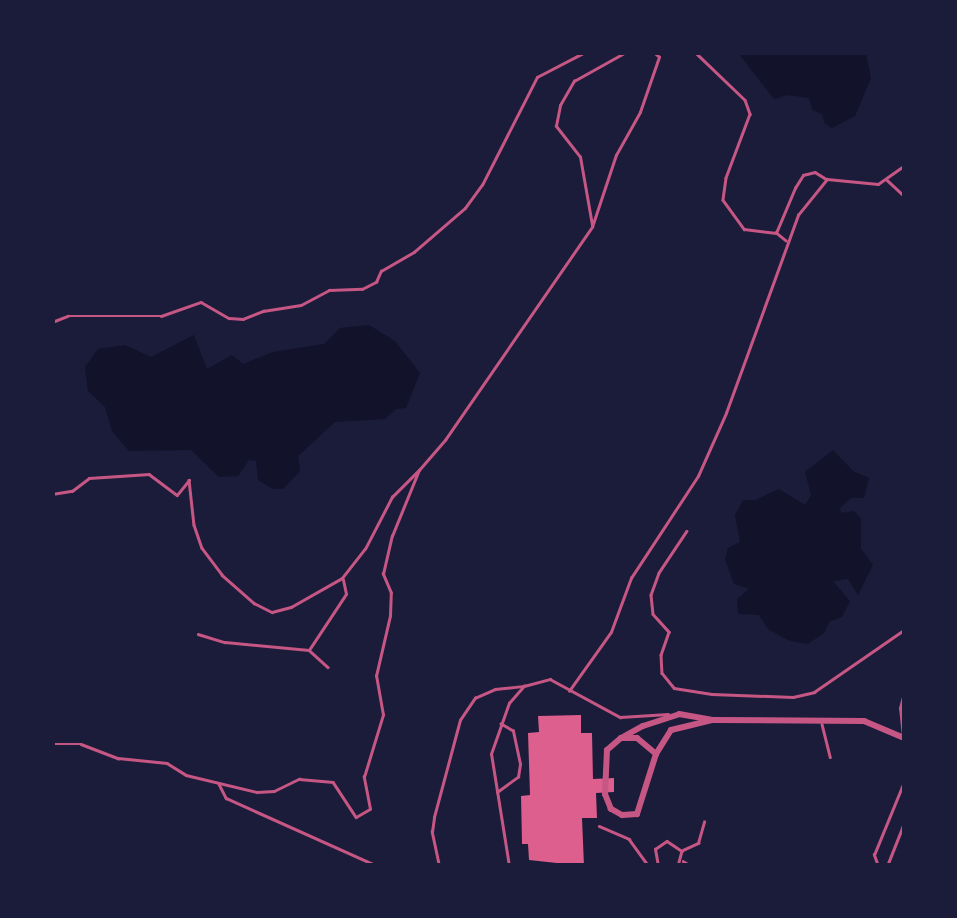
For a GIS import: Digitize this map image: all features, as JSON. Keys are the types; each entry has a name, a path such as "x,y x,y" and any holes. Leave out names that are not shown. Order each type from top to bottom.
{"street":[{"path":"712,720 671,730 656,754 636,814 622,815 610,808 605,794 607,750 621,738 680,714 712,720 864,721 904,737"},
{"path":"621,738 638,738 656,754"}],"lane":[{"path":"52,322 68,316 161,316 201,302 229,318 243,319 263,311 300,306 330,290 362,289 376,282 381,271 414,252 465,208 482,186 538,77 585,52"},
{"path":"592,226 580,158 556,126 560,106 574,81 626,52"},
{"path":"653,52 659,57"},
{"path":"52,494 72,492 89,478 149,474 177,495 189,480 194,525 202,548 222,575 254,604 272,612 291,607 342,578 365,549 392,497 445,440 592,226 616,155 640,112 659,57 666,52"},
{"path":"695,52 746,100 750,114 726,178 722,200 744,228 776,233 786,241"},
{"path":"776,233 803,175 815,172 827,180 858,184 887,179 904,166"},
{"path":"887,179 904,196"},
{"path":"569,691 611,632 631,578 698,476 732,397 786,241 798,215 827,180"},
{"path":"52,744 81,744 118,758 167,763 186,775 274,791 299,779 314,778 333,782 356,817 370,809 364,777 382,716 376,676 391,593 383,574 384,557 419,470"},
{"path":"687,531 659,573 651,595 653,614 668,632 661,655 662,674 674,688 712,694 793,697 814,692 904,630"},
{"path":"309,650 346,594 342,578"},
{"path":"198,634 226,642 309,650 328,668"},
{"path":"439,866 432,832 434,817 460,720 475,698 495,689 550,679 620,717 680,714"},
{"path":"509,866 491,754 509,703 524,686"},
{"path":"904,693 900,708 904,737"},
{"path":"820,720 830,757"},
{"path":"496,792 518,777 520,764 513,730 500,724"},
{"path":"218,782 226,798 378,866"},
{"path":"878,866 874,855 904,782"},
{"path":"682,851 698,843 704,822"},
{"path":"887,866 904,823"},
{"path":"599,826 628,839 645,865 655,860"},
{"path":"658,866 655,849 662,842 672,841 682,851"},
{"path":"678,866 682,851"},
{"path":"681,860 692,866"}],"shaded area":[{"path":"738,53 866,53 871,78 855,116 832,128 825,124 822,114 812,110 809,98 788,95 774,99"},
{"path":"369,325 395,341 420,373 406,408 396,409 385,419 335,422 298,456 300,471 283,489 273,489 258,480 256,461 249,460 238,476 219,477 191,450 129,451 112,431 105,407 88,391 85,367 98,349 125,345 151,357 194,335 207,369 232,355 243,364 273,352 324,344 340,328"},
{"path":"833,450 853,471 869,478 864,498 851,498 840,508 841,513 854,511 861,519 861,549 873,565 858,595 848,579 833,581 850,601 842,617 829,622 825,632 808,644 790,641 768,629 759,615 738,614 737,599 749,589 734,584 725,559 728,548 740,542 735,515 743,500 755,500 779,489 805,505 811,495 805,472"}],"building":[{"path":"581,715 581,733 592,733 593,779 614,778 614,792 596,793 597,818 582,818 584,866 529,860 528,844 522,844 521,796 530,795 528,733 539,732 538,716"}]}
